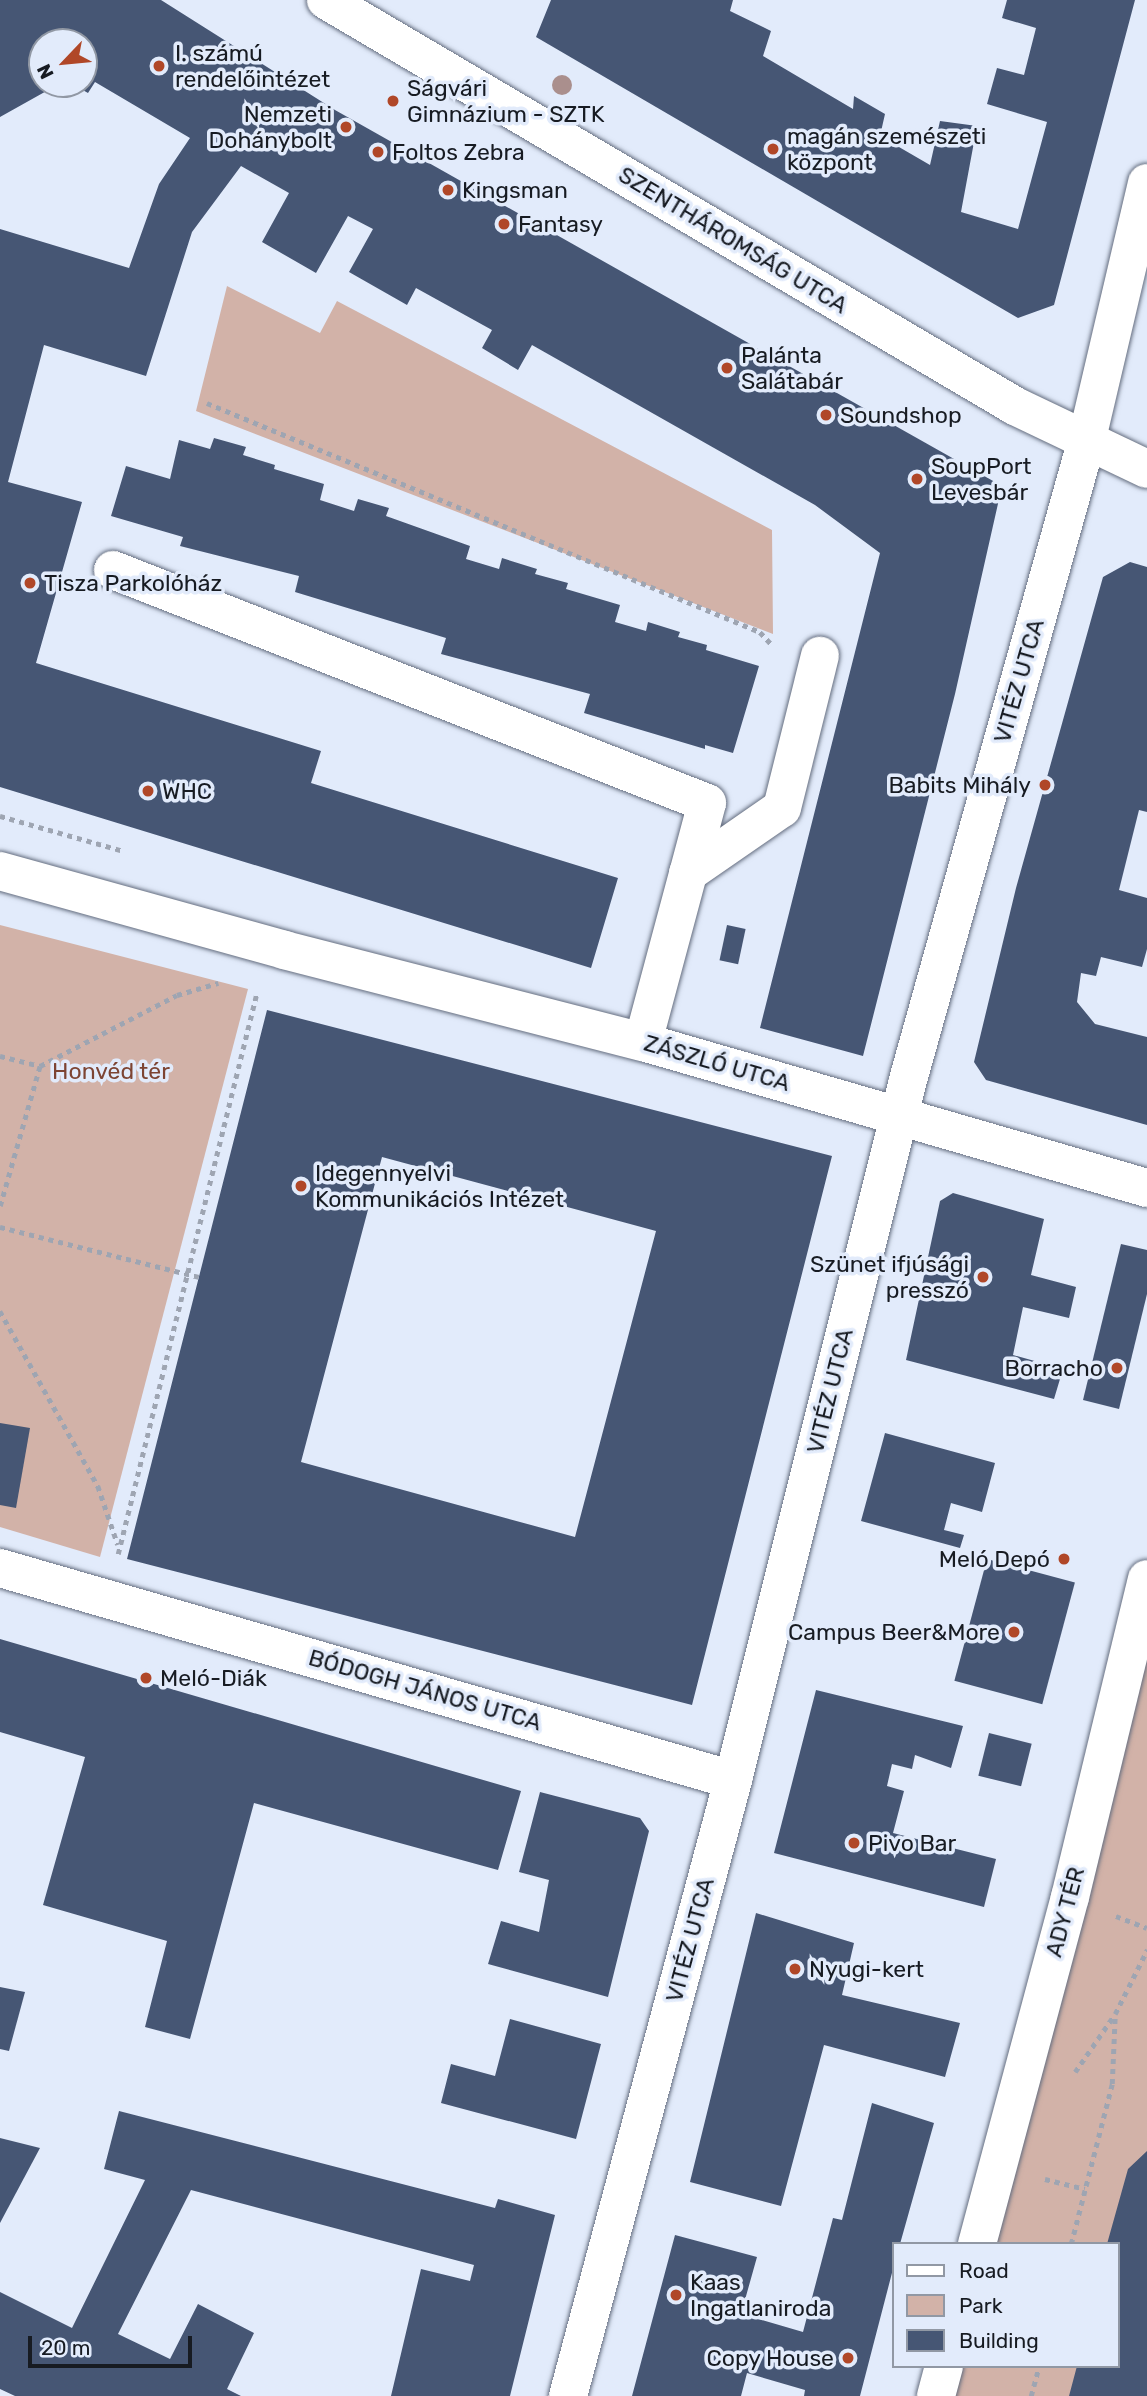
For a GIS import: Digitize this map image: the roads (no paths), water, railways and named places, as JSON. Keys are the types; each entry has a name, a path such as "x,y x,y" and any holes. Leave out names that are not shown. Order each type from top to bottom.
{"street":[{"name":"SZENTHÁROMSÁG UTCA","path":"326,0 1015,406 1086,443 1147,469"},
{"name":"VITÉZ UTCA","path":"568,2396 733,1780 899,1115 1086,443 1147,183"},
{"path":"113,570 707,803 643,1042"},
{"path":"688,873 782,808 816,672"},
{"name":"ZÁSZLÓ UTCA","path":"0,871 284,950 643,1042 1147,1188"},
{"name":"BÓDOGH JÁNOS UTCA","path":"0,1568 733,1780"},
{"name":"ADY TÉR","path":"978,2242 1070,1896 1147,1580"},
{"path":"936,2396 943,2368"}],"place":[{"name":"I. számú rendelőintézet","path":"159,66"},
{"name":"Ságvári Gimnázium - SZTK","path":"393,101"},
{"name":"Nemzeti Dohánybolt","path":"346,127"},
{"name":"magán szemészeti központ","path":"773,149"},
{"name":"Foltos Zebra","path":"378,152"},
{"name":"Kingsman","path":"448,190"},
{"name":"Fantasy","path":"504,224"},
{"name":"Palánta Salátabár","path":"727,368"},
{"name":"Soundshop","path":"826,415"},
{"name":"SoupPort Levesbár","path":"917,479"},
{"name":"Tisza Parkolóház","path":"30,583"},
{"name":"Babits Mihály","path":"1045,785"},
{"name":"WHC","path":"148,791"},
{"name":"Idegennyelvi Kommunikációs Intézet","path":"301,1186"},
{"name":"Szünet ifjúsági presszó","path":"983,1277"},
{"name":"Borracho","path":"1117,1368"},
{"name":"Meló Depó","path":"1064,1559"},
{"name":"Campus Beer&More","path":"1014,1632"},
{"name":"Meló-Diák","path":"146,1678"},
{"name":"Pivo Bar","path":"854,1843"},
{"name":"Nyugi-kert","path":"795,1969"},
{"name":"Kaas Ingatlaniroda","path":"676,2295"},
{"name":"Copy House","path":"848,2358"}],"park label":[{"name":"Honvéd tér","path":"111,1071"}]}
